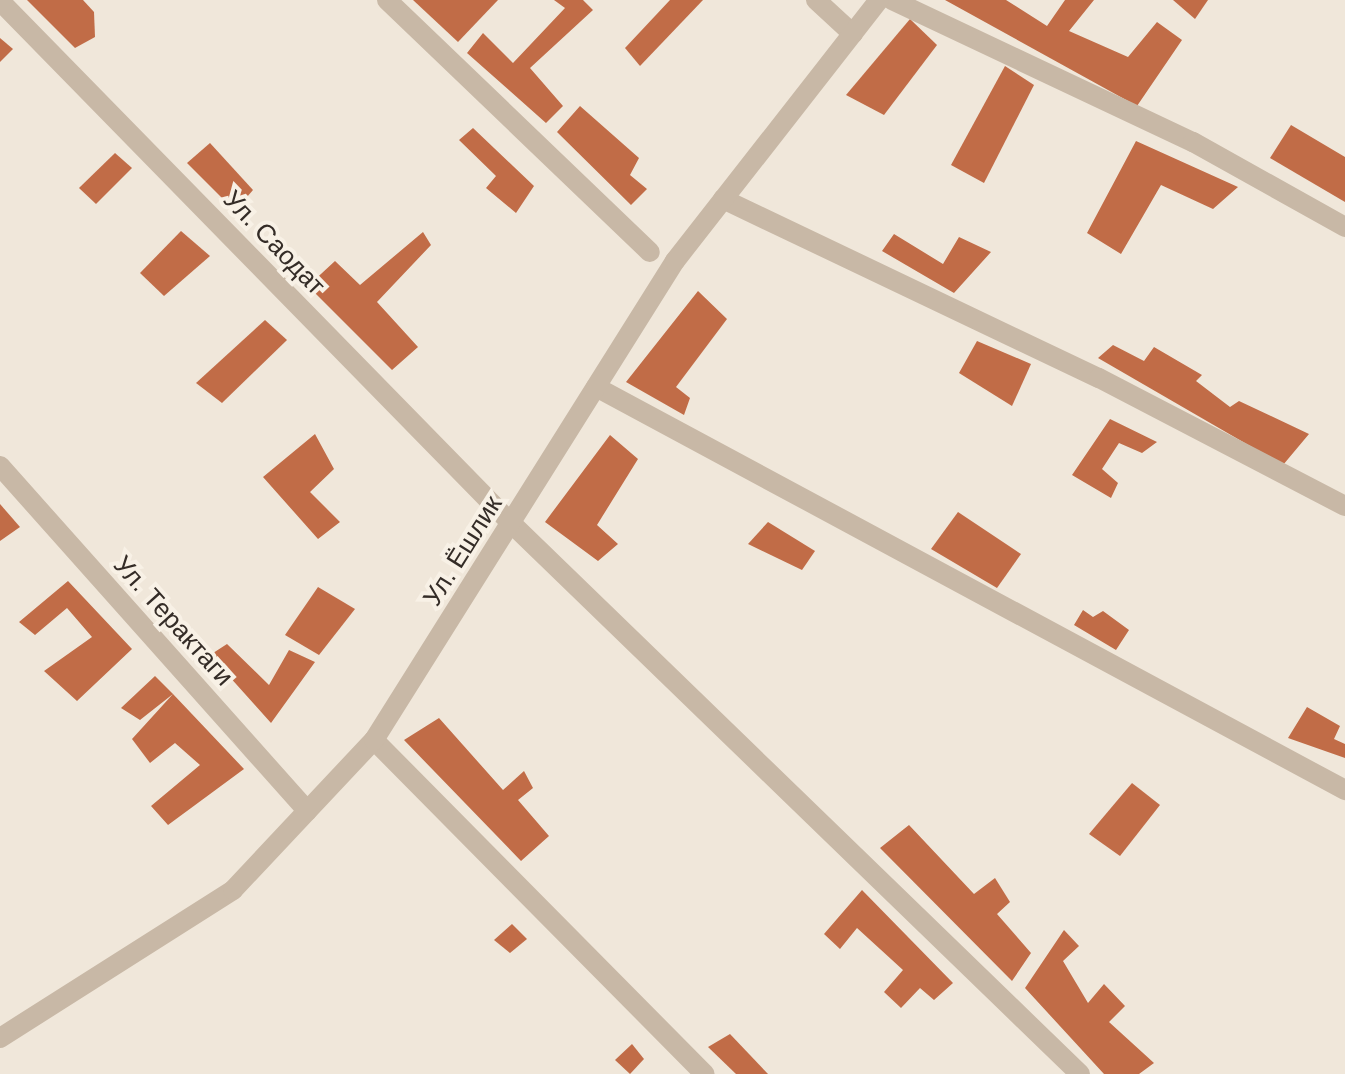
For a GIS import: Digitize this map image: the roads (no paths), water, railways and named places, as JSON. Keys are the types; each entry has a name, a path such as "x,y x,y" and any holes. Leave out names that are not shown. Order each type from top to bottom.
{"street":[{"path":"387,0 650,252"},
{"path":"816,0 853,34"},
{"name":"Ул. Ёшлик","path":"0,1038 233,890 374,740 675,261 879,0"},
{"path":"892,0 1193,142 1345,227"},
{"name":"Ул. Саодат","path":"0,1 511,523 1080,1074"},
{"path":"723,199 1099,378 1345,506"},
{"path":"596,387 1345,790"},
{"name":"Ул. Терактаги","path":"0,466 307,811"},
{"path":"374,740 705,1074"}]}
